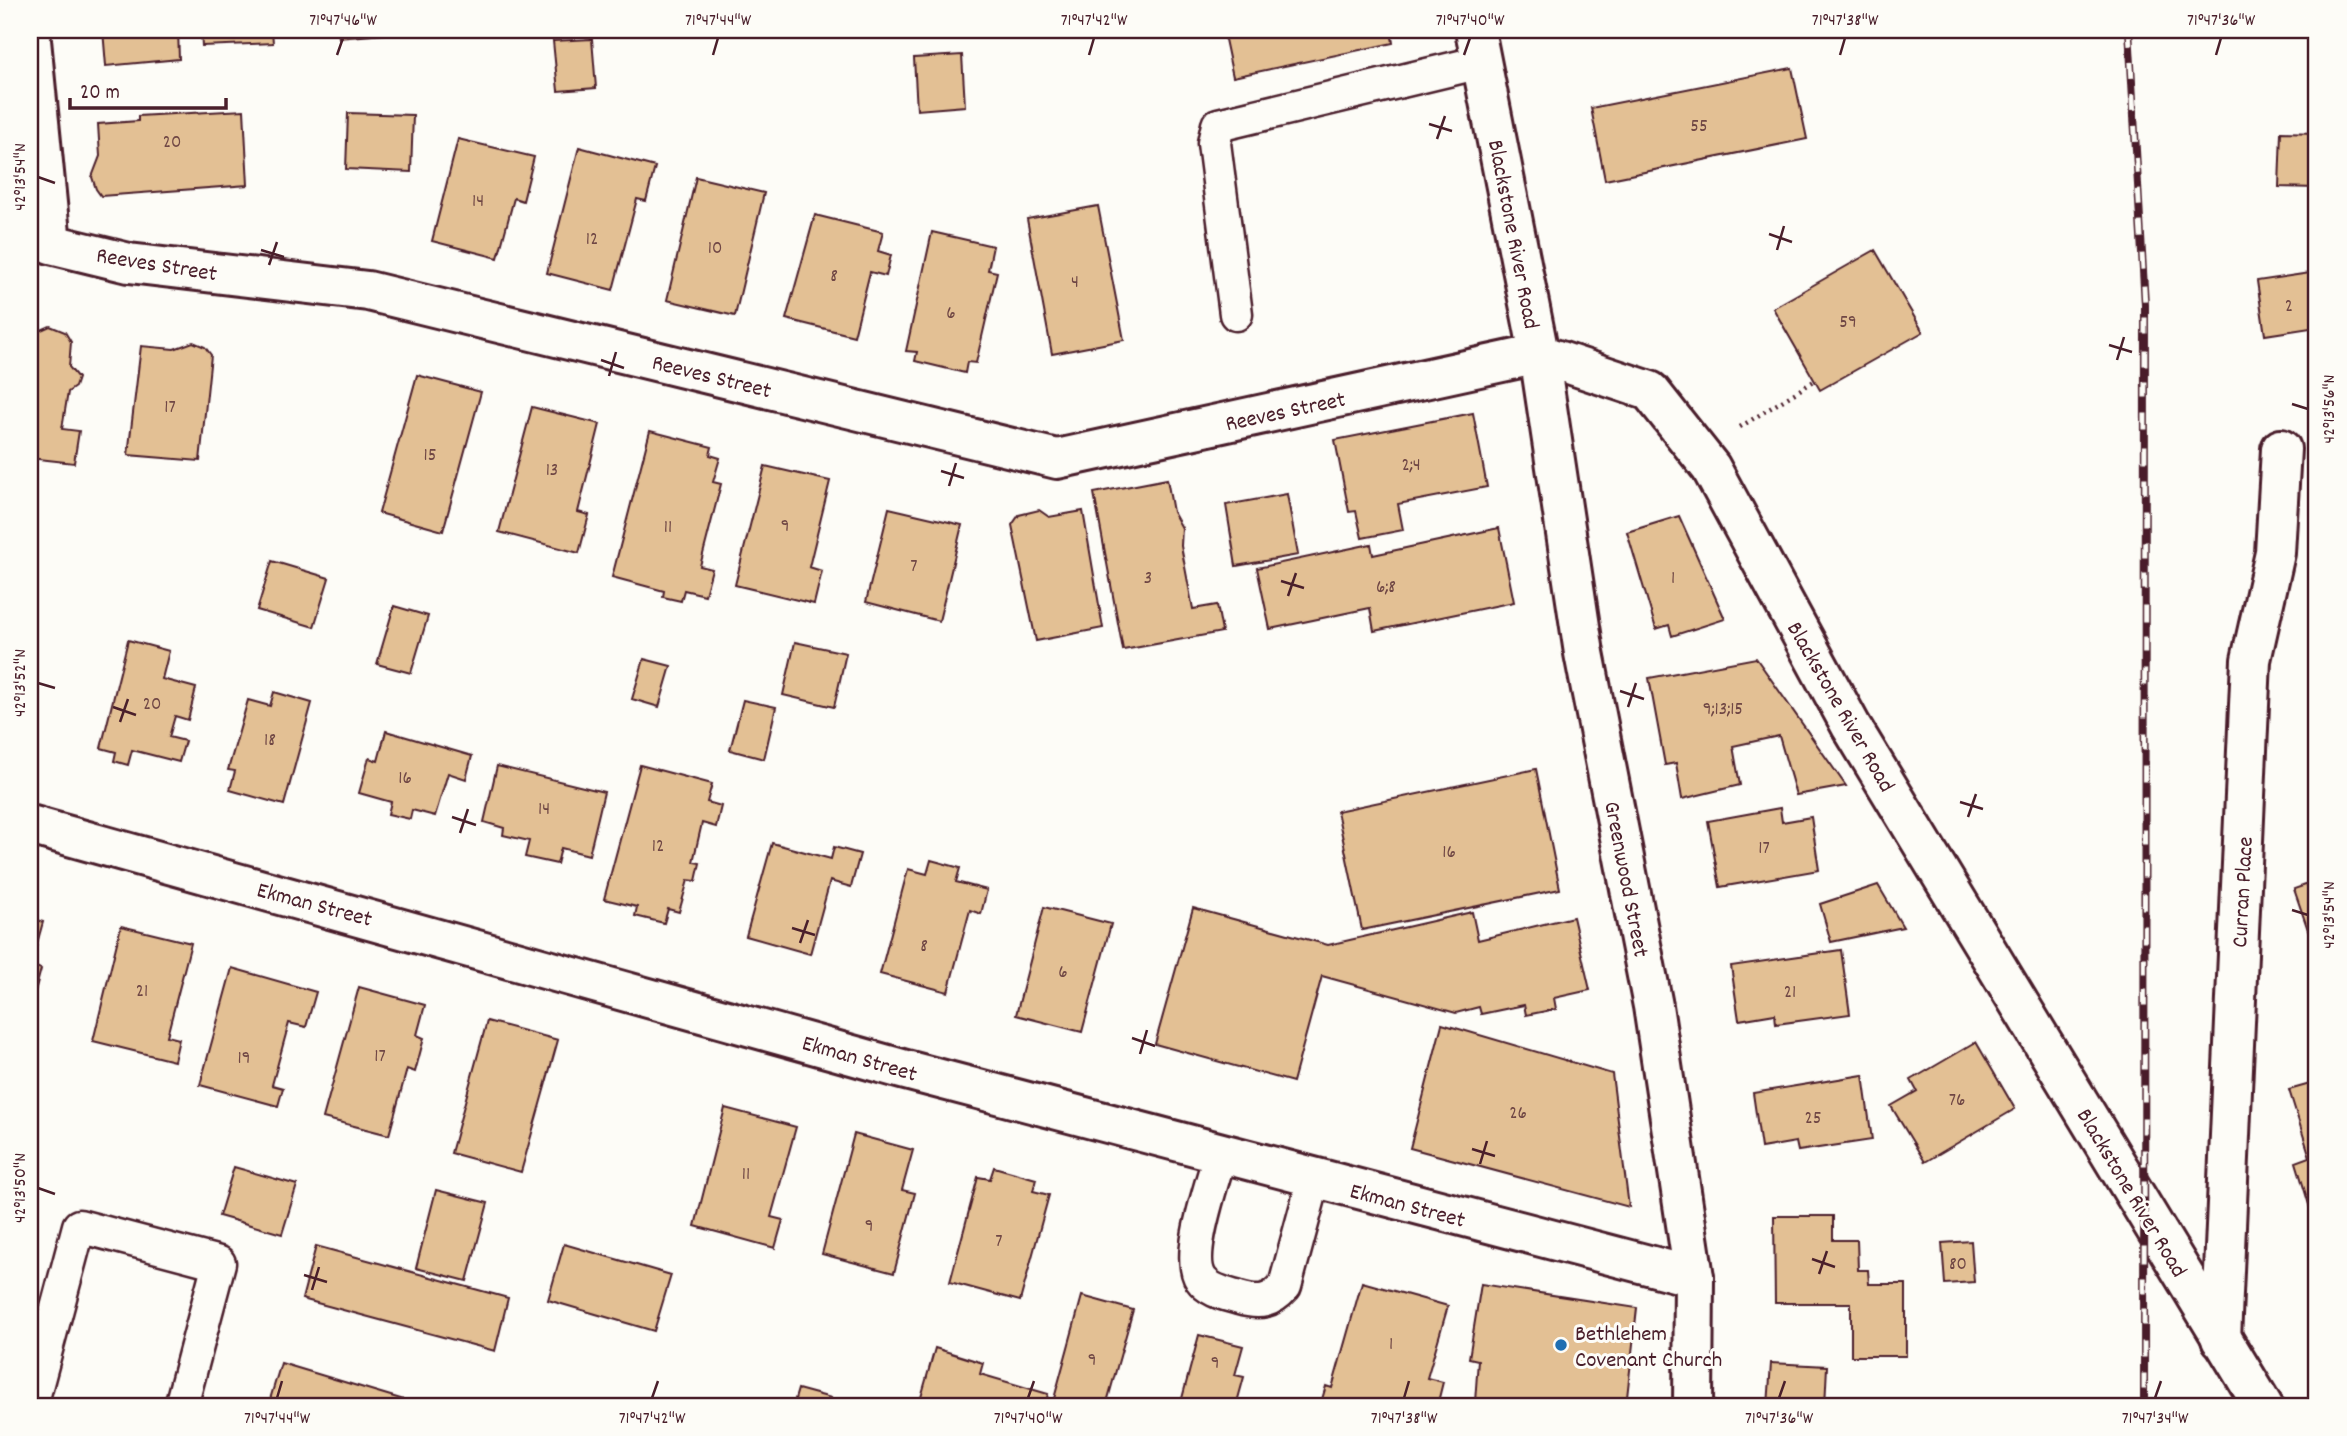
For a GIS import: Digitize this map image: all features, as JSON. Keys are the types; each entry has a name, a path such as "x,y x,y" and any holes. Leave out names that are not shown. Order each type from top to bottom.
{"street":[{"name":"Reeves Street","path":"30,30 51,244 129,263 368,291 1057,459 1539,354"},
{"name":"Blackstone River Road","path":"1478,46 1539,354 1650,391 1711,468 1851,726 2263,1406"},
{"name":"Greenwood Street","path":"1539,354 1584,653 1653,1006 1694,1277 1693,1406"},
{"name":"Curran Place","path":"2221,1339 2251,660 2275,553 2281,449"},
{"name":"Ekman Street","path":"30,825 902,1069 1694,1277"}],"lane":[{"path":"1236,314 1214,143 1218,125 1478,46"},
{"path":"1220,1154 1196,1247 1195,1267 1203,1282 1219,1292 1255,1303 1273,1299 1285,1286 1314,1179"},
{"path":"31,1406 79,1226 219,1263 181,1406"}],"path":[{"path":"1740,427 1814,381"}],"building":[{"path":"103,30 178,30 179,59 106,66"},
{"path":"201,30 272,30 273,43 202,46"},
{"path":"338,30 419,30 419,31 339,38"},
{"path":"1223,30 1391,30 1393,43 1233,77"},
{"path":"592,39 596,88 558,91 553,41"},
{"path":"962,55 965,106 917,110 914,58"},
{"path":"1792,68 1807,139 1605,180 1591,108"},
{"path":"244,110 248,185 101,196 96,189 92,177 100,156 98,124 138,121 138,116"},
{"path":"348,113 413,115 411,172 346,169"},
{"path":"2281,132 2317,133 2317,188 2279,187"},
{"path":"458,139 534,157 523,201 514,198 498,258 432,241"},
{"path":"579,147 655,167 646,201 637,199 613,290 547,273"},
{"path":"696,177 764,193 735,316 667,300"},
{"path":"1098,206 1124,340 1052,354 1027,219"},
{"path":"815,215 883,232 878,251 891,255 886,276 870,272 854,336 786,319"},
{"path":"932,232 993,246 988,270 997,272 976,363 967,362 965,373 915,361 917,352 906,351"},
{"path":"1875,250 1923,332 1820,390 1773,308"},
{"path":"2317,272 2317,327 2265,335 2257,281"},
{"path":"50,326 65,332 71,342 69,367 78,378 75,387 68,392 62,429 79,431 74,463 30,458 30,335"},
{"path":"193,342 205,347 211,355 200,461 128,455 141,346 174,349"},
{"path":"417,375 481,392 443,531 379,513"},
{"path":"532,407 600,424 578,512 589,515 579,553 499,532"},
{"path":"1473,413 1487,487 1398,504 1403,530 1362,538 1356,511 1349,512 1335,440"},
{"path":"650,431 712,447 710,455 720,458 713,482 721,484 700,566 712,569 705,595 684,590 681,601 663,597 664,591 612,577"},
{"path":"765,466 830,481 809,567 822,571 814,604 735,585"},
{"path":"1167,479 1173,512 1182,528 1181,546 1193,609 1217,605 1222,632 1123,650 1094,493"},
{"path":"1287,494 1298,555 1236,566 1226,505"},
{"path":"889,508 962,525 939,621 866,602"},
{"path":"1039,510 1049,517 1083,511 1103,628 1036,641 1012,525 1019,515"},
{"path":"1679,516 1725,619 1672,636 1669,625 1656,629 1627,532"},
{"path":"1499,528 1514,602 1374,631 1370,608 1270,629 1257,568 1371,544 1373,555"},
{"path":"272,561 329,578 314,627 257,610"},
{"path":"394,606 428,616 411,673 377,664"},
{"path":"128,640 169,651 162,679 196,688 188,720 175,716 169,737 185,741 179,762 132,750 128,765 114,761 116,752 101,748"},
{"path":"795,642 846,653 834,707 783,695"},
{"path":"1756,658 1846,786 1796,795 1779,736 1733,746 1740,785 1682,799 1676,763 1665,765 1649,678"},
{"path":"644,659 671,666 659,707 632,699"},
{"path":"274,692 312,703 284,805 230,790 235,771 228,770 248,700 270,706"},
{"path":"743,700 776,707 764,759 730,750"},
{"path":"386,731 472,756 466,779 448,773 435,816 412,810 410,819 388,814 391,802 359,793 369,758 378,761"},
{"path":"640,765 712,784 707,802 721,806 716,827 702,823 693,862 700,863 696,881 688,880 679,912 668,909 664,923 635,916 637,907 604,899"},
{"path":"497,766 604,792 589,855 561,848 557,864 525,857 529,841 503,835 504,828 484,822"},
{"path":"1536,769 1560,889 1362,930 1337,811"},
{"path":"1780,808 1782,822 1811,817 1819,870 1720,887 1708,821"},
{"path":"772,843 831,859 834,847 860,854 851,887 830,881 810,954 746,936"},
{"path":"931,860 960,868 956,882 987,890 981,914 970,910 948,992 880,974 908,869 927,874"},
{"path":"2317,881 2317,956 2294,889"},
{"path":"1878,885 1903,927 1831,942 1820,904"},
{"path":"1044,907 1111,924 1082,1032 1016,1015"},
{"path":"1193,908 1328,945 1472,912 1478,940 1573,917 1590,990 1554,998 1556,1009 1526,1015 1524,1005 1481,1014 1479,1007 1456,1013 1322,976 1293,1082 1155,1044"},
{"path":"30,918 43,922 31,965 41,969 30,1010"},
{"path":"121,926 191,943 167,1036 179,1039 174,1061 93,1041"},
{"path":"1841,950 1850,1014 1776,1024 1775,1014 1739,1020 1731,966"},
{"path":"232,968 316,992 306,1027 289,1023 272,1085 283,1088 278,1106 200,1085"},
{"path":"359,987 425,1005 417,1035 424,1038 415,1072 407,1069 389,1135 323,1118"},
{"path":"487,1021 558,1040 521,1172 451,1153"},
{"path":"1442,1024 1612,1074 1629,1207 1410,1148"},
{"path":"1976,1042 2015,1109 1925,1162 1891,1106 1917,1091 1911,1080"},
{"path":"1863,1075 1872,1140 1798,1151 1796,1142 1761,1148 1753,1093"},
{"path":"2317,1082 2317,1231 2296,1162 2310,1157 2289,1090"},
{"path":"725,1108 796,1127 771,1217 783,1220 775,1248 695,1226"},
{"path":"854,1134 913,1150 902,1190 915,1193 894,1273 822,1254"},
{"path":"234,1167 297,1185 282,1234 219,1216"},
{"path":"994,1167 1036,1179 1033,1191 1049,1195 1020,1301 950,1282 978,1177 990,1179"},
{"path":"436,1190 488,1203 467,1281 416,1268"},
{"path":"1774,1216 1833,1216 1833,1240 1857,1240 1858,1270 1868,1270 1869,1284 1906,1284 1906,1356 1851,1356 1851,1303 1775,1303"},
{"path":"1971,1241 1974,1282 1945,1284 1942,1243"},
{"path":"564,1244 671,1275 654,1331 548,1300"},
{"path":"316,1246 508,1298 495,1351 302,1299"},
{"path":"1362,1282 1448,1306 1427,1378 1443,1382 1437,1406 1320,1406 1326,1386 1332,1388"},
{"path":"1481,1284 1637,1308 1626,1406 1467,1406 1467,1400 1475,1402 1478,1360 1469,1358"},
{"path":"1082,1296 1133,1310 1106,1406 1052,1406"},
{"path":"1199,1335 1243,1346 1235,1375 1244,1377 1236,1406 1180,1406"},
{"path":"935,1348 983,1363 980,1374 1048,1394 1045,1406 939,1406 920,1401"},
{"path":"281,1363 424,1406 268,1406"},
{"path":"1771,1363 1827,1366 1825,1406 1768,1406"},
{"path":"798,1389 831,1398 829,1406 793,1406"}],"railway":[{"path":"2129,30 2145,305 2144,1406"}],"place":[{"name":"Bethlehem Covenant Church","path":"1561,1345"}]}
